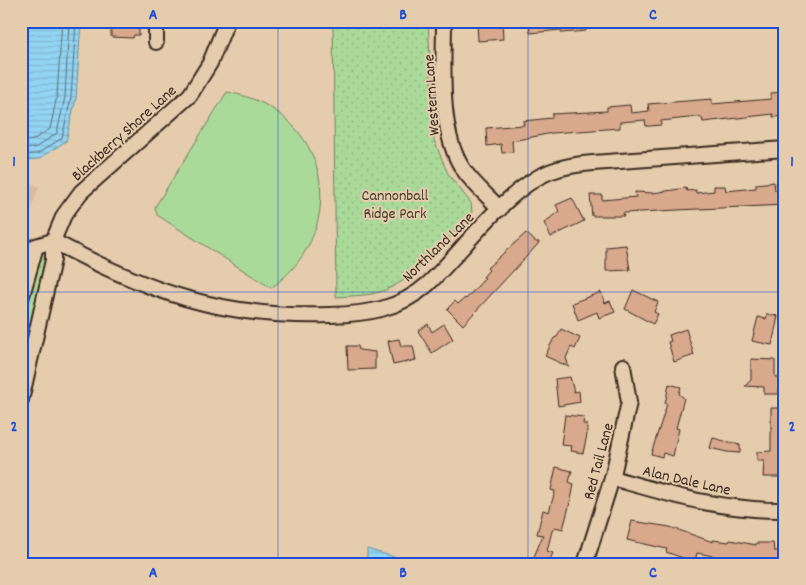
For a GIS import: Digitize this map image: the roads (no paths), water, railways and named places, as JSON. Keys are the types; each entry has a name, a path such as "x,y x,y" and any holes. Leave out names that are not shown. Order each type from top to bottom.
{"street":[{"path":"156,21 156,42"},
{"name":"Blackberry Shore Lane","path":"21,400 53,260 53,241 64,215 82,192 190,95 210,63 227,21"},
{"name":"Western Lane","path":"444,21 444,78 449,134 454,152 463,170 500,210"},
{"name":"Northland Lane","path":"53,241 133,281 182,298 239,311 293,316 366,313 394,306 427,284 500,210 531,182 548,172 568,166 785,149"},
{"path":"21,299 36,246 53,241"},
{"name":"Red Tail Lane","path":"585,564 612,478 630,402 623,366"},
{"name":"Alan Dale Lane","path":"612,478 708,505 738,509 785,510"}],"water":[{"path":"21,21 81,21 76,98 66,141 39,159 21,160"},
{"path":"367,549 418,564 367,564"}],"park label":[{"name":"Cannonball Ridge Park","path":"395,203"}]}
